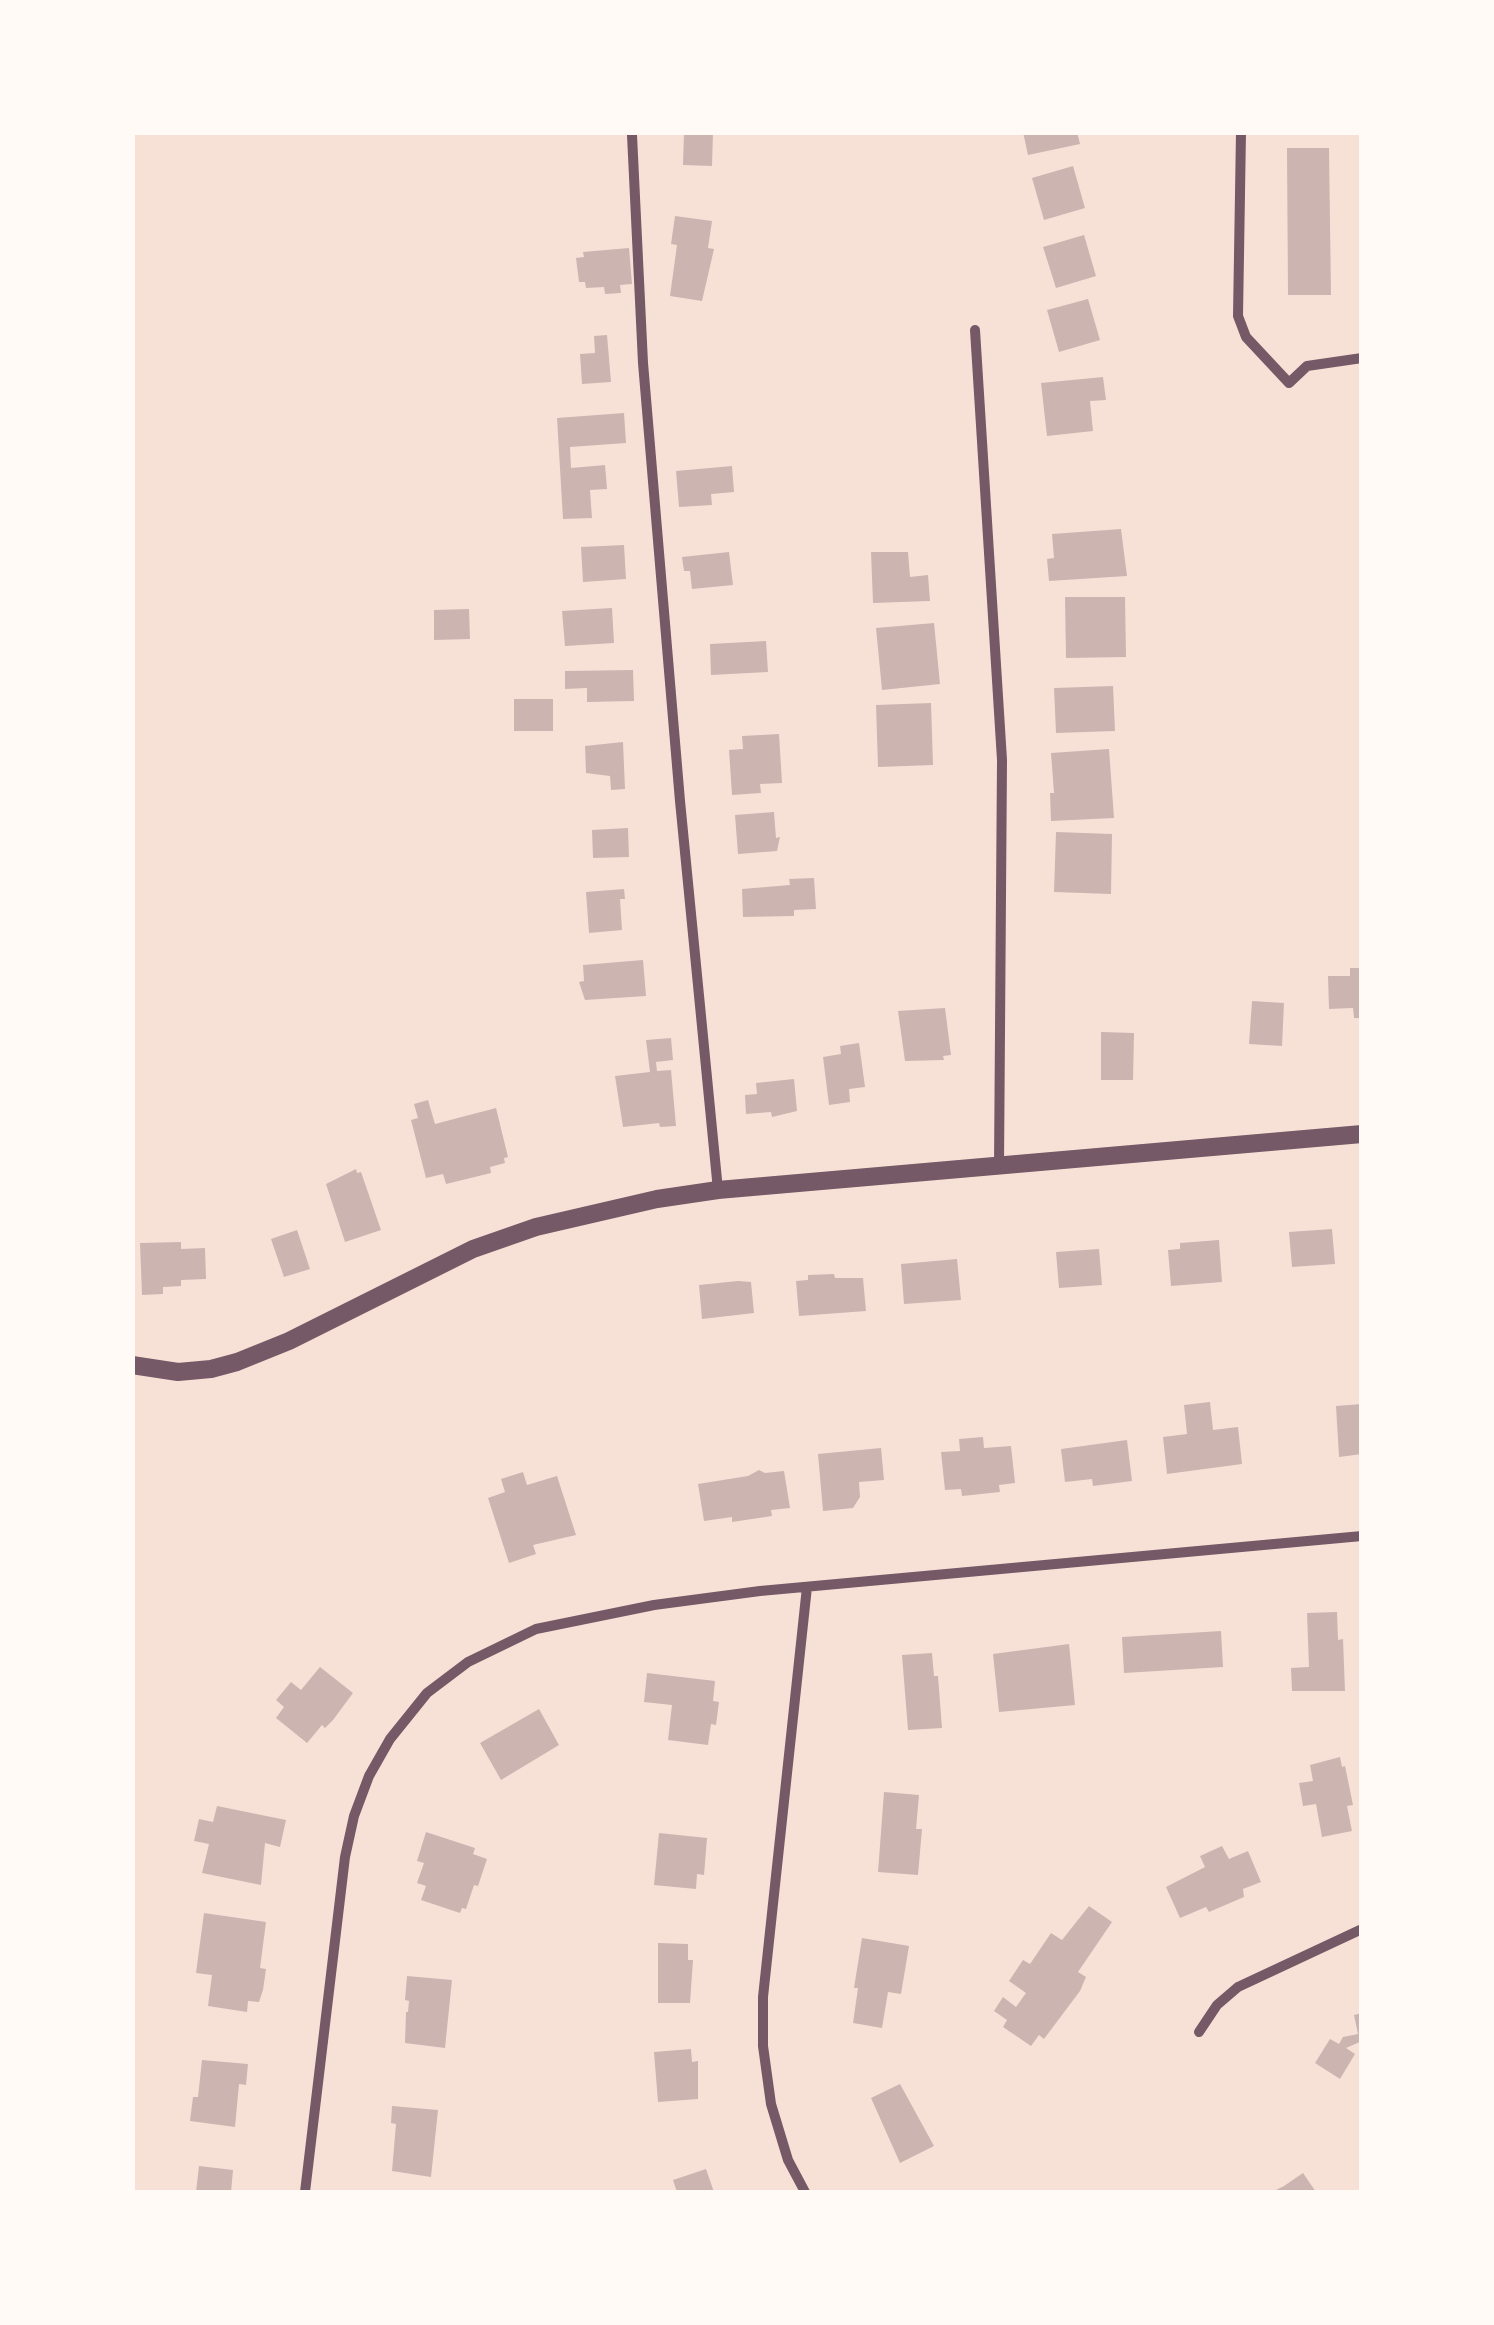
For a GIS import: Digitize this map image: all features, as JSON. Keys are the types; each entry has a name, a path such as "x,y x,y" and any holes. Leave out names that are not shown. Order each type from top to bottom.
{"street":[{"path":"1241,132 1238,316 1246,337 1288,383 1307,366 1362,358"},
{"path":"632,135 642,363 718,1190"},
{"path":"975,330 1002,760 999,1165"},
{"path":"132,1366 178,1372 237,1362 290,1341 473,1250 536,1227 608,1208 718,1190 1362,1134"},
{"path":"305,2192 344,1857 354,1816 390,1739 416,1706 468,1662 536,1629 654,1604 1362,1536"},
{"path":"806,1587 763,1997 771,2104 788,2160 806,2192"},
{"path":"1198,2032 1217,2005 1238,1987 1362,1930"}],"building":[{"path":"684,132 713,132 712,166 683,165"},
{"path":"1023,132 1077,132 1080,144 1028,155"},
{"path":"1287,148 1329,148 1331,295 1288,295"},
{"path":"1073,166 1085,208 1044,220 1032,178"},
{"path":"675,216 712,221 708,248 714,249 702,301 670,296 677,245 671,244"},
{"path":"1084,235 1096,276 1056,288 1043,247"},
{"path":"629,248 632,284 620,285 621,293 605,294 604,287 586,288 585,282 579,282 576,258 584,257 583,252"},
{"path":"1088,299 1100,340 1059,352 1047,310"},
{"path":"607,335 611,382 582,384 580,354 595,353 594,336"},
{"path":"1103,377 1106,400 1090,401 1093,431 1047,436 1041,383"},
{"path":"624,413 626,443 570,447 571,468 605,465 607,489 590,490 592,518 563,519 557,418"},
{"path":"732,466 734,492 711,494 712,505 679,507 676,471"},
{"path":"1121,529 1127,576 1049,581 1047,559 1054,558 1052,534"},
{"path":"624,545 626,579 583,582 581,547"},
{"path":"729,552 733,585 692,589 690,571 684,571 682,557"},
{"path":"871,552 908,552 910,577 928,575 930,601 873,603"},
{"path":"1065,597 1125,597 1126,657 1066,658"},
{"path":"612,608 614,643 565,646 562,611"},
{"path":"469,609 470,639 434,640 434,610"},
{"path":"934,623 940,684 882,690 876,628"},
{"path":"766,641 768,672 711,675 710,644"},
{"path":"633,670 634,701 587,702 587,688 565,689 565,671"},
{"path":"1113,686 1115,731 1056,733 1054,688"},
{"path":"514,699 553,699 553,731 514,731"},
{"path":"931,703 933,765 878,767 876,705"},
{"path":"779,734 782,783 760,784 761,793 732,795 729,750 743,749 742,736"},
{"path":"623,742 625,789 611,790 610,776 586,773 585,746"},
{"path":"1109,749 1114,818 1051,821 1051,753"},
{"path":"774,812 776,838 780,837 777,851 738,854 735,815"},
{"path":"628,828 629,857 593,858 592,830"},
{"path":"1056,832 1112,834 1111,894 1054,892"},
{"path":"814,878 816,909 794,910 794,916 743,917 742,889 790,885 789,879"},
{"path":"624,889 625,899 620,899 622,930 589,933 586,892"},
{"path":"643,960 646,996 585,1000 579,982 584,981 583,965"},
{"path":"1350,968 1362,968 1362,1018 1354,1018 1353,1008 1329,1009 1328,976 1350,976"},
{"path":"1252,1001 1284,1003 1282,1046 1249,1044"},
{"path":"945,1008 951,1055 943,1056 944,1060 905,1061 898,1011"},
{"path":"1101,1032 1134,1033 1133,1080 1101,1080"},
{"path":"671,1038 673,1060 656,1062 657,1071 671,1070 676,1126 660,1127 659,1123 623,1127 615,1076 650,1072 646,1040"},
{"path":"859,1043 865,1087 849,1089 850,1102 829,1105 823,1057 841,1054 840,1046"},
{"path":"794,1079 797,1111 772,1117 771,1112 746,1114 745,1095 757,1094 756,1083"},
{"path":"428,1100 435,1124 496,1108 508,1157 504,1158 505,1163 490,1167 491,1173 446,1184 443,1174 426,1178 411,1120 418,1118 414,1104"},
{"path":"356,1169 361,1172 381,1230 345,1242 326,1184"},
{"path":"1332,1229 1335,1264 1292,1267 1289,1232"},
{"path":"297,1230 310,1269 284,1277 271,1239"},
{"path":"1219,1240 1222,1282 1171,1286 1168,1250 1180,1249 1180,1243"},
{"path":"181,1242 181,1249 205,1248 206,1279 181,1280 181,1286 163,1287 163,1294 142,1295 140,1243"},
{"path":"1099,1249 1102,1285 1059,1288 1056,1252"},
{"path":"957,1259 961,1300 904,1304 901,1264"},
{"path":"834,1274 835,1278 863,1278 866,1311 799,1316 796,1281 808,1280 808,1275"},
{"path":"751,1282 754,1313 702,1319 699,1285"},
{"path":"1210,1402 1213,1430 1238,1427 1242,1464 1167,1474 1163,1437 1187,1434 1184,1405"},
{"path":"1362,1404 1362,1454 1339,1457 1336,1406"},
{"path":"983,1437 984,1448 1011,1446 1015,1483 999,1485 1000,1492 962,1496 961,1489 945,1490 941,1452 960,1451 959,1439"},
{"path":"1127,1440 1132,1481 1093,1486 1092,1479 1065,1482 1061,1449"},
{"path":"881,1448 884,1480 859,1482 860,1497 853,1508 823,1511 818,1454"},
{"path":"759,1470 784,1471 790,1508 771,1510 772,1516 732,1522 732,1517 704,1521 698,1484 748,1476"},
{"path":"523,1472 527,1485 557,1476 576,1535 533,1545 536,1554 509,1563 488,1498 505,1492 501,1479"},
{"path":"1337,1612 1338,1640 1343,1639 1345,1691 1292,1691 1291,1668 1309,1667 1307,1613"},
{"path":"1221,1631 1223,1667 1124,1673 1122,1637"},
{"path":"1069,1644 1075,1705 999,1712 993,1654"},
{"path":"932,1653 942,1728 908,1730 902,1655"},
{"path":"320,1667 353,1693 333,1720 325,1728 322,1725 307,1743 276,1718 284,1707 276,1700 291,1682 301,1690"},
{"path":"647,1673 715,1681 713,1701 719,1702 708,1745 668,1740 672,1705 644,1702"},
{"path":"539,1709 559,1745 501,1780 480,1743"},
{"path":"1340,1757 1353,1805 1347,1806 1352,1831 1322,1837 1316,1804 1303,1806 1299,1783 1313,1781 1310,1765"},
{"path":"884,1792 919,1795 916,1829 922,1829 918,1875 878,1872"},
{"path":"217,1806 286,1820 280,1847 265,1843 261,1885 202,1873 209,1844 194,1841 199,1819 213,1822"},
{"path":"426,1832 475,1848 473,1854 487,1859 478,1886 474,1885 466,1909 462,1908 460,1913 421,1900 426,1886 417,1883 424,1863 417,1861"},
{"path":"659,1833 707,1838 704,1875 697,1874 696,1889 654,1885"},
{"path":"1222,1846 1229,1859 1248,1851 1261,1882 1243,1889 1244,1897 1209,1912 1206,1907 1180,1918 1166,1887 1205,1867 1200,1856"},
{"path":"1089,1906 1112,1922 1078,1972 1086,1977 1080,1991 1044,2039 1039,2035 1031,2046 1003,2027 1007,2020 994,2011 1003,1997 1016,2007 1026,1993 1009,1981 1023,1960 1030,1964 1051,1933 1062,1940"},
{"path":"204,1913 266,1922 260,1968 266,1969 263,1990 259,2002 248,2001 247,2012 208,2006 212,1975 196,1973"},
{"path":"862,1938 909,1946 901,1994 888,1992 882,2028 853,2023"},
{"path":"658,1943 688,1944 688,1960 693,1960 690,2003 658,2003"},
{"path":"407,1976 452,1980 445,2048 405,2043"},
{"path":"1362,2013 1362,2041 1346,2048 1355,2054 1340,2079 1315,2063 1330,2039 1339,2044 1343,2037 1358,2034 1354,2015"},
{"path":"691,2049 692,2062 698,2061 698,2099 658,2102 654,2052"},
{"path":"202,2060 248,2064 246,2085 239,2084 235,2127 190,2121 193,2097 198,2097"},
{"path":"900,2084 934,2146 900,2163 871,2098"},
{"path":"392,2106 438,2110 431,2177 392,2171 396,2124 391,2123"},
{"path":"199,2166 233,2170 231,2192 196,2192"},
{"path":"706,2169 714,2192 677,2192 673,2180"},
{"path":"1303,2173 1316,2192 1272,2192 1284,2186"}]}
